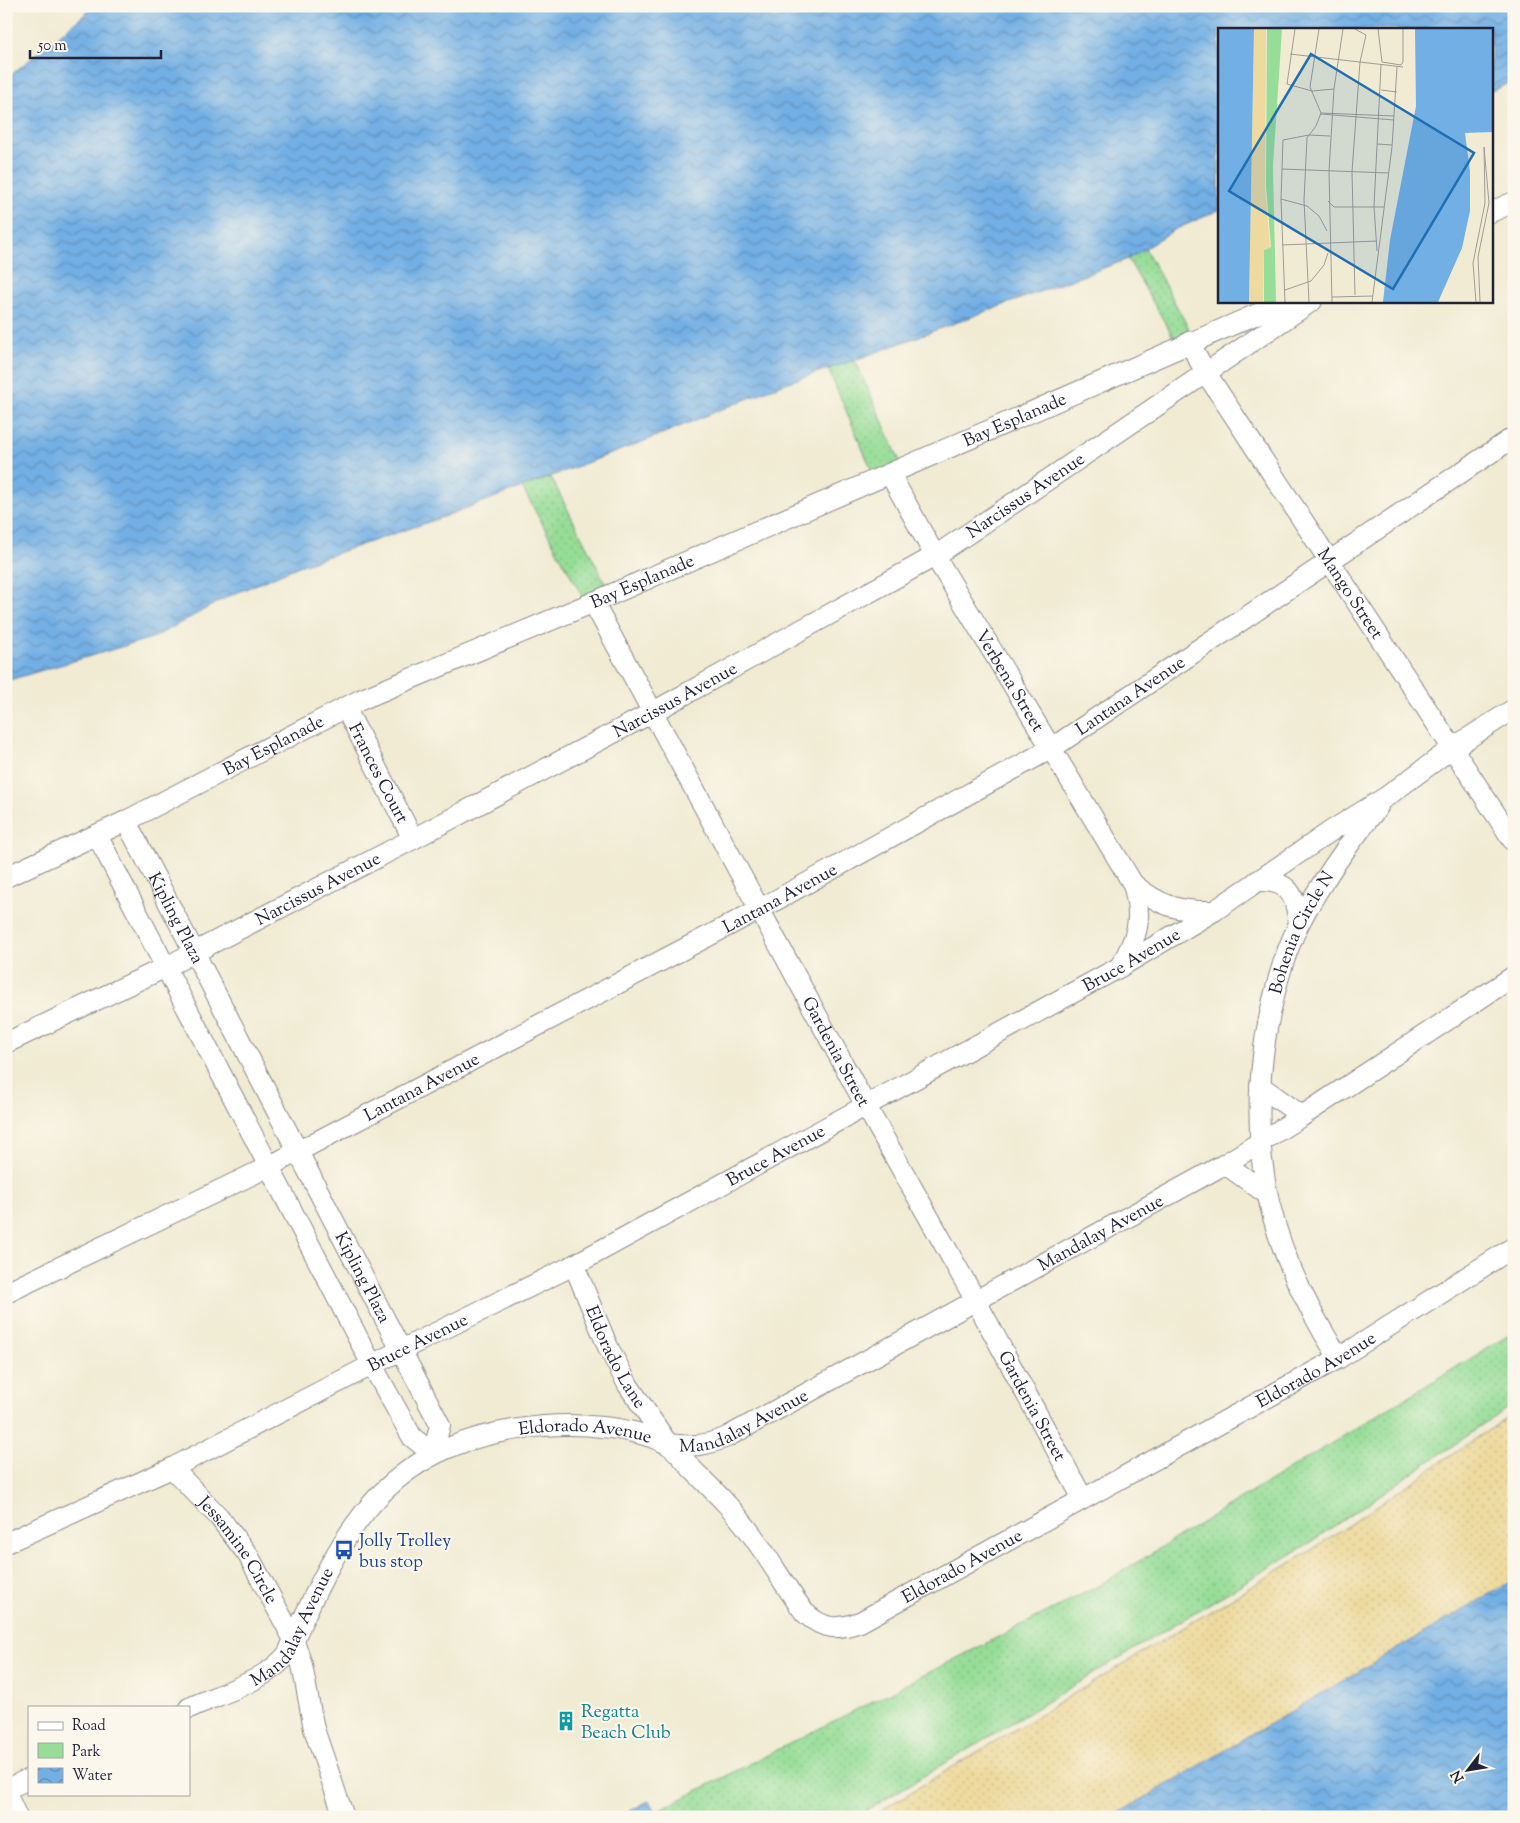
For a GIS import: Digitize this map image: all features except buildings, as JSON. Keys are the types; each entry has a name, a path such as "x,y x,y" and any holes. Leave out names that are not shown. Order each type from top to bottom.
{"street":[{"path":"1492,212 1514,202"},
{"name":"Bay Esplanade","path":"6,877 126,821 346,707 890,474 1189,342 1285,302"},
{"name":"Narcissus Avenue","path":"6,1044 166,967 413,839 653,712 935,556 1311,302"},
{"name":"Mango Street","path":"1189,342 1206,373 1451,749 1514,842"},
{"name":"Lantana Avenue","path":"6,1293 270,1166 760,908 1052,748 1514,436"},
{"name":"Verbena Street","path":"890,474 935,556 1133,884 1138,904 1139,925 1132,946 1120,967"},
{"name":"Gardenia Street","path":"593,602 866,1106 976,1301 1083,1499"},
{"name":"Frances Court","path":"346,707 413,839"},
{"name":"Bruce Avenue","path":"6,1543 172,1468 372,1364 574,1265 1120,967 1214,911 1334,828 1386,797 1451,749 1514,709"},
{"name":"Bohenia Circle N","path":"1267,1194 1259,1144 1260,1086 1272,1004 1299,923 1344,851 1386,797"},
{"name":"Kipling Plaza","path":"97,835 372,1364 412,1437 433,1454 440,1425 126,821"},
{"path":"1257,882 1274,881 1284,887 1291,894 1297,906 1299,923"},
{"name":"Verbena Street","path":"1133,884 1152,899 1169,907 1190,912 1214,911"},
{"name":"Mandalay Avenue","path":"668,1444 690,1447 708,1445 727,1437 1225,1164 1259,1144 1514,976"},
{"path":"1260,1086 1302,1116"},
{"path":"1225,1164 1267,1194 1279,1239 1295,1283 1319,1328 1339,1358"},
{"name":"Eldorado Avenue","path":"433,1454 490,1434 564,1424 607,1428 668,1444 751,1533 805,1613 816,1623 842,1628 860,1622 1339,1358 1514,1247"},
{"name":"Eldorado Lane","path":"574,1265 608,1347 628,1385 668,1444"},
{"name":"Mandalay Avenue","path":"190,1708 268,1672 281,1663 294,1640 328,1566 346,1535 370,1504 388,1487 433,1454"},
{"name":"Jessamine Circle","path":"172,1468 219,1517 248,1555 294,1640"},
{"path":"294,1640 302,1665 314,1729 344,1817"},
{"path":"6,1789 28,1779"},
{"path":"6,1793 17,1817"}],"green space":[{"path":"1145,248 1195,340 1179,347 1128,259"},
{"path":"855,360 903,468 876,480 828,369"},
{"path":"551,477 611,594 587,605 522,487"},
{"path":"1514,1332 1514,1403 1303,1547 856,1817 646,1817 1098,1586"}],"sand":[{"path":"1514,1413 1514,1580 1112,1817 870,1817 1307,1553"}],"water":[{"path":"95,6 1514,6 1514,81 1492,91 1492,28 1218,28 1218,210 1174,230 1128,259 855,360 783,384 645,441 435,520 299,566 227,597 155,637 6,681 6,79"},
{"path":"1514,1580 1514,1817 1112,1817"},
{"path":"650,1800 659,1817 619,1817"}],"place":[{"name":"Jolly Trolley bus stop","path":"344,1550"},
{"name":"Regatta Beach Club","path":"566,1721"}]}
